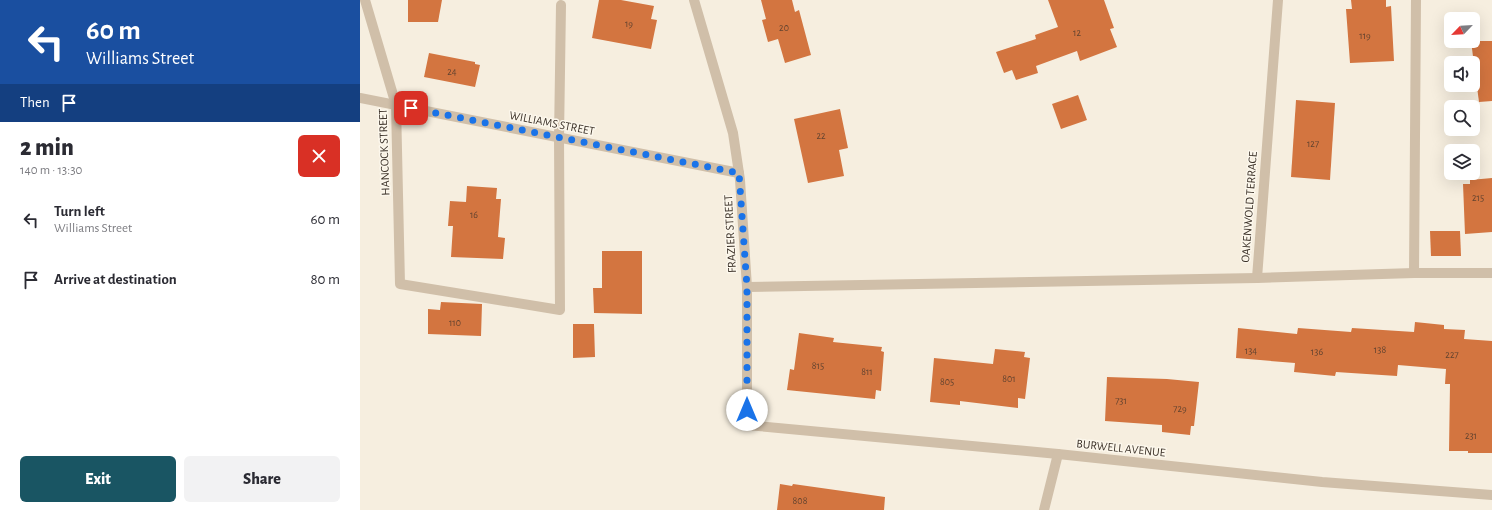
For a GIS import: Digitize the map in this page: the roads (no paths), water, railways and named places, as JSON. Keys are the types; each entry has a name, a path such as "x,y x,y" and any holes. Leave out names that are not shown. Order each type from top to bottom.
{"street":[{"name":"HANCOCK STREET","path":"365,0 396,105 400,284 560,310 559,137"},
{"name":"FRAZIER STREET","path":"694,0 733,133 739,173 747,287 747,425"},
{"name":"OAKENWOLD TERRACE","path":"1278,0 1257,278 1414,273 1492,273"},
{"path":"1414,273 1416,0"},
{"path":"559,137 560,5"},
{"name":"WILLIAMS STREET","path":"360,98 739,173"},
{"path":"747,287 1257,278"},
{"name":"BURWELL AVENUE","path":"747,425 1058,454 1322,482 1492,495"},
{"path":"1044,510 1058,454"}]}
